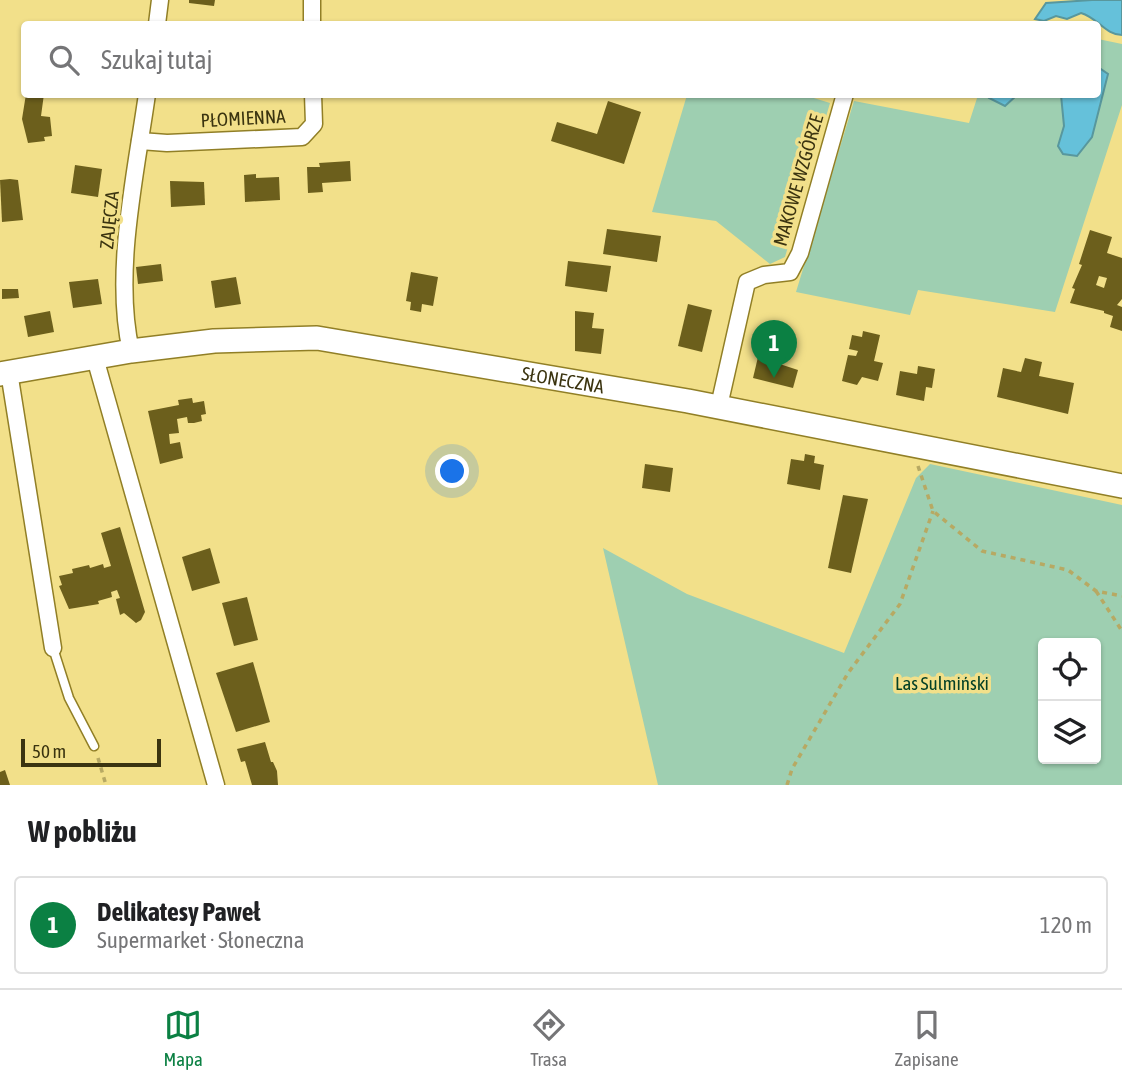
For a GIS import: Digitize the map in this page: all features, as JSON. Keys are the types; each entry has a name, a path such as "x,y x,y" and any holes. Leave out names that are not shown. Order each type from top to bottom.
{"street":[{"path":"157,21 160,0"},
{"path":"312,0 312,21"},
{"name":"ZAJĘCZA","path":"131,351 127,333 126,238 146,98"},
{"name":"PŁOMIENNA","path":"140,141 167,143 302,136 314,124 313,98"},
{"name":"MAKOWE WZGÓRZE","path":"719,407 747,282 764,275 790,272 800,253 844,98"},
{"name":"SŁONECZNA","path":"5,373 131,351 264,337 317,338 407,351 719,407 1122,486"},
{"path":"95,358 216,785"},
{"path":"5,373 52,648"}],"lane":[{"path":"52,648 69,698 94,746"}],"path":[{"path":"911,444 933,511 982,551 1068,570 1096,591 1122,631"},
{"path":"787,785 792,769 848,673 900,604 933,511"},
{"path":"1096,591 1122,596"},
{"path":"94,746 106,785"}],"green space":[{"path":"1101,40 1122,44 1122,105 1055,312 918,290 910,315 796,292 854,101 969,123 977,98 1101,98"},
{"path":"686,98 814,98 830,103 785,257 770,264 716,221 652,212"},
{"name":"Las Sulmiński","path":"930,464 1122,505 1122,785 658,785 603,548 687,594 844,653 916,478"}],"water":[{"path":"1122,0 1122,35 1111,32 1101,25 1101,21 1095,21 1081,13 1067,19 1056,16 1044,21 1035,19 1046,3"},
{"path":"1101,69 1108,74 1092,137 1077,156 1063,154 1058,146 1064,126 1061,98 1101,98"},
{"path":"989,98 1014,98 1005,106"}],"building":[{"path":"189,0 215,0 214,6 189,3"},
{"path":"25,98 43,98 41,116 50,117 52,136 44,137 45,141 28,143 22,119"},
{"path":"608,101 641,112 624,164 551,141 557,122 597,134"},
{"path":"350,161 351,181 322,183 323,192 308,193 307,167 320,167 319,163"},
{"path":"75,165 102,169 98,197 71,193"},
{"path":"256,174 256,178 279,177 280,200 245,202 244,175"},
{"path":"0,180 18,180 23,220 2,222"},
{"path":"170,181 204,182 205,205 171,207"},
{"path":"607,229 661,236 657,262 603,254"},
{"path":"1090,230 1112,237 1107,253 1122,258 1122,299 1117,305 1122,307 1122,331 1110,327 1113,316 1104,311 1070,303 1075,289 1072,288 1082,265 1079,264","holes":["1099,276 1107,278 1104,288 1096,285"]},
{"path":"568,261 611,266 607,292 565,286"},
{"path":"161,264 163,281 138,284 136,267"},
{"path":"411,272 438,277 433,306 422,304 421,312 410,310 411,302 406,301"},
{"path":"236,277 241,304 215,308 211,281"},
{"path":"98,279 102,304 73,308 69,282"},
{"path":"2,289 18,289 19,298 2,299"},
{"path":"688,304 712,310 702,352 678,346"},
{"path":"50,311 54,332 28,337 24,316"},
{"path":"575,311 594,313 592,328 604,329 601,354 575,351"},
{"path":"863,331 880,335 874,361 883,363 878,381 862,377 857,385 842,381 848,355 856,356 858,351 849,349 852,335 862,337"},
{"path":"758,357 798,370 793,388 753,378"},
{"path":"1025,358 1042,362 1039,376 1074,383 1068,414 997,397 1003,368 1021,372"},
{"path":"918,366 935,369 932,388 926,387 924,401 896,395 900,371 917,374"},
{"path":"192,398 193,403 204,401 206,414 201,415 202,421 194,423 188,423 187,417 177,419 179,433 169,434 170,444 180,442 183,458 160,464 148,411 179,405 178,400"},
{"path":"805,454 815,456 814,463 824,465 820,490 787,484 791,459 804,461"},
{"path":"645,464 673,468 670,492 642,488"},
{"path":"843,495 868,499 851,573 828,568"},
{"path":"120,527 145,612 136,623 124,613 120,615 117,590 111,592 112,597 98,601 99,604 69,609 59,586 62,585 59,576 73,573 72,569 89,565 90,568 103,564 104,568 111,566 101,533"},
{"path":"210,548 220,583 192,591 182,557"},
{"path":"247,597 258,640 234,646 222,603"},
{"path":"253,662 270,722 236,732 216,673"},
{"path":"265,742 271,762 277,771 278,785 252,785 245,761 241,762 237,749"},
{"path":"5,770 10,785 0,785 0,772"}],"place":[{"name":"Delikatesy Paweł","path":"774,378"}]}
